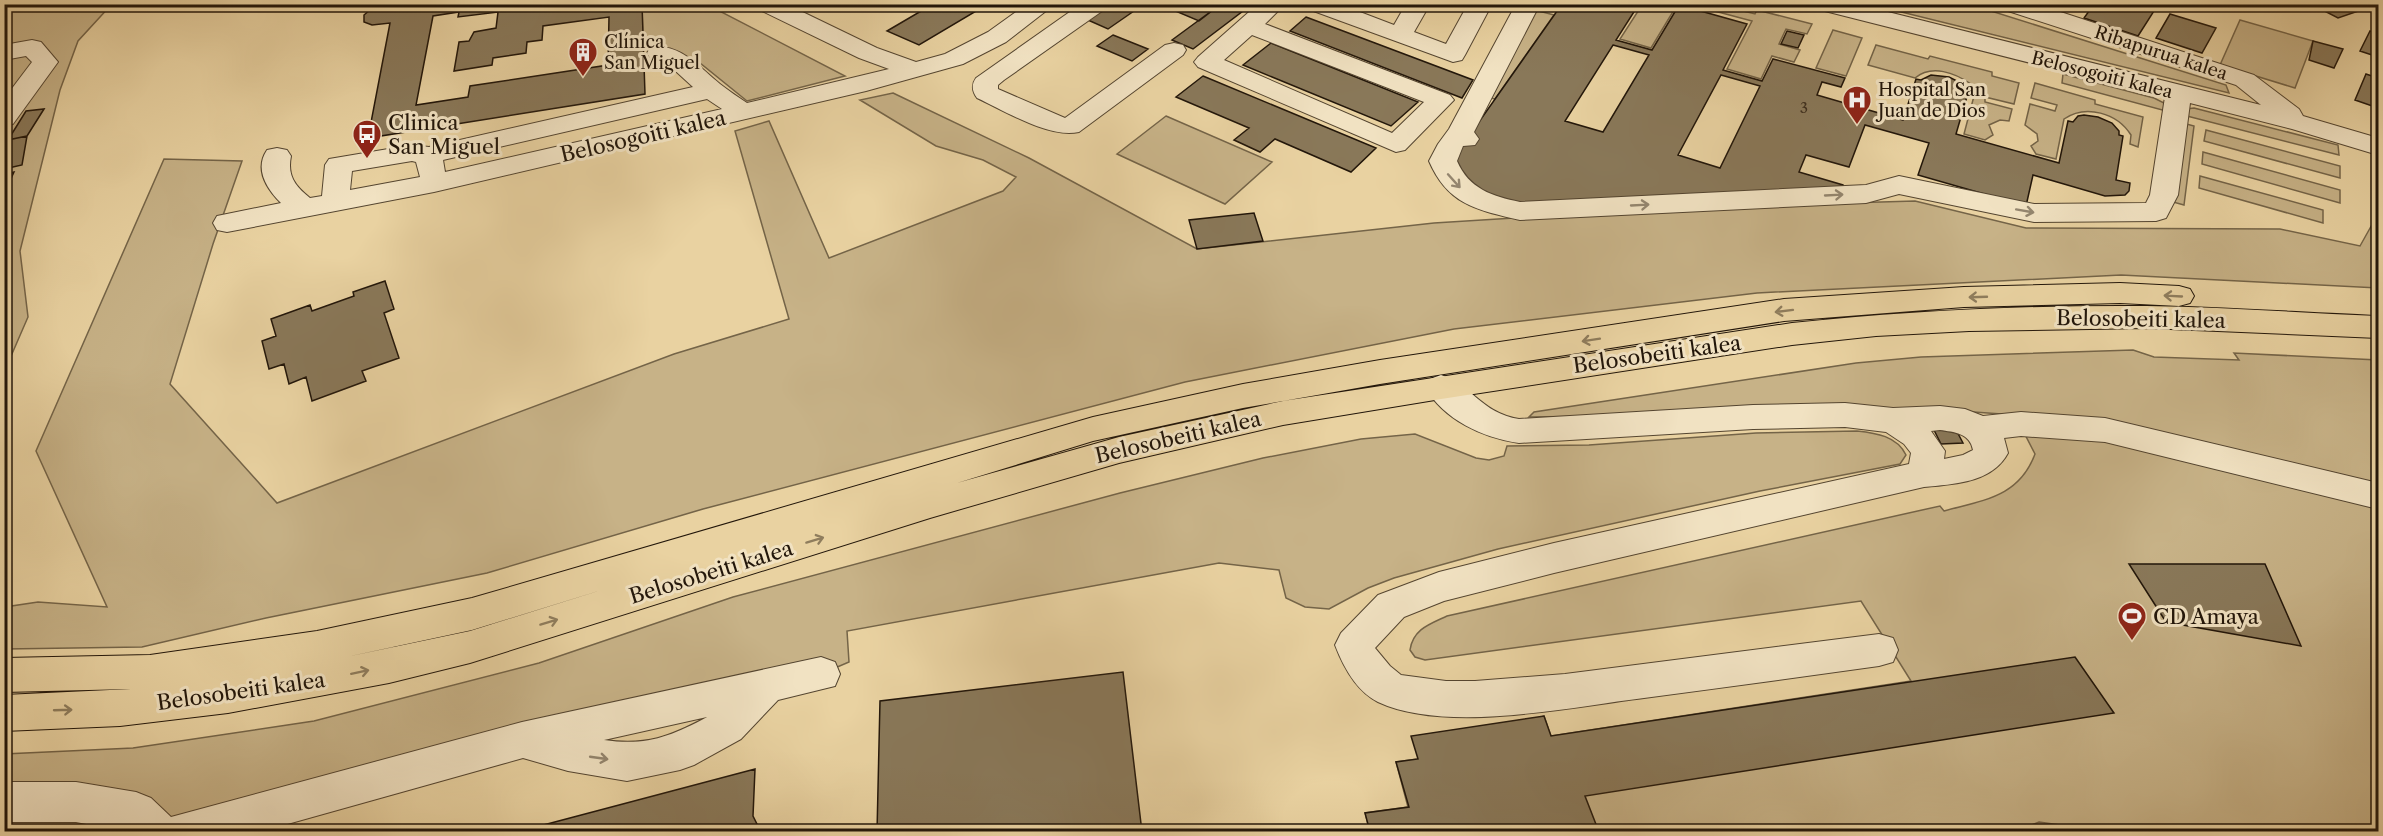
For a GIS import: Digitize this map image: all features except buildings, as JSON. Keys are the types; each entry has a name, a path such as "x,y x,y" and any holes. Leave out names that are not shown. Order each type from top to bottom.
{"main road":[{"name":"Belosobeiti kalea","path":"4,675 150,672 317,647 471,614 1093,429 1243,396 1392,370 1785,310 1964,297 2120,293 2379,307"},
{"name":"Belosobeiti kalea","path":"4,713 120,708 217,697 389,666 470,647 930,504 1119,450 1283,413 1441,387 1792,334 1876,325 1969,320 2147,317 2379,327"}],"street":[{"path":"766,4 868,52 915,70"},
{"name":"Belosogoiti kalea","path":"227,223 434,183 744,113 915,70 962,55 997,37 1043,4"},
{"path":"1097,4 995,75 986,83 986,93 1059,125 1070,126 1174,50"},
{"path":"1208,62 1261,15 1299,4"},
{"path":"1316,4 1352,10 1400,35 1453,55 1480,4"},
{"path":"1400,35 1418,4"},
{"name":"Belosogoiti kalea","path":"1825,4 2301,123 2379,147"},
{"name":"Ribapurua kalea","path":"2010,4 2245,80 2301,123"},
{"path":"1542,7 1464,136 1451,144 1443,161 1448,178 1468,196 1520,211 1866,194 1899,185 2034,213 2156,212 2164,195 2178,93"},
{"path":"1147,39 1208,62 1396,144 1441,100 1261,15"},
{"path":"4,53 32,47 45,62 4,118"},
{"path":"659,53 679,61 712,90 744,113"},
{"path":"334,202 339,165 412,153 429,155 712,90"},
{"path":"429,155 434,183"},
{"path":"277,156 276,177 287,195 305,208"},
{"path":"1441,387 1486,424 1499,429 1519,431 1753,417 1845,415 1893,420 1940,418 1965,421 1979,429 1988,440 1991,453 1985,461 1959,470 1924,474 1554,558 1439,587 1391,606 1354,645 1357,654 1369,671 1394,691 1451,700 1558,692 1879,650"},
{"path":"1893,420 1916,435 1928,451 1924,474"},
{"path":"1979,429 2021,424 2105,430 2379,496"},
{"path":"185,831 522,740 821,674"},
{"path":"4,802 76,802 136,812 157,831"},
{"path":"4,820 102,822 137,831"}],"shaded area":[{"path":"10,4 111,5 78,41 60,90 20,251 28,317 5,370 5,9"},
{"path":"642,5 708,5 845,76 747,101 695,59 643,47"},
{"path":"1642,5 1677,5 1651,48 1620,39"},
{"path":"1692,5 1719,5 1755,14 1757,10 1812,24 1807,34 1786,29 1779,44 1800,50 1794,62 1772,56 1761,79 1727,69 1752,21"},
{"path":"1873,5 1972,5 2226,85 2229,93"},
{"path":"1535,10 1554,15 1495,99 1490,98"},
{"path":"2240,20 2313,41 2295,88 2220,65"},
{"path":"1833,30 1862,38 1846,76 1816,68"},
{"path":"1876,45 1928,59 1930,56 1992,72 1992,76 2019,83 2014,104 1985,97 1985,102 2012,109 2009,121 2000,120 1989,125 1993,135 1985,140 1964,134 1974,96 1971,84 1958,76 1943,72 1929,71 1915,78 1868,65"},
{"path":"2063,74 2154,98 2164,103 2166,111 2062,83"},
{"path":"2035,83 2095,100 2095,104 2143,117 2138,147 2130,144 2131,135 2118,121 2100,113 2082,112 2064,119 2056,159 2036,154 2031,146 2038,141 2037,134 2025,125 2030,104 2055,111 2057,105 2031,98"},
{"path":"893,93 1029,158 1197,249 1434,223 1674,208 1915,201 2026,228 2280,229 2360,246 2374,221 2378,222 2378,288 2121,275 1757,293 1454,329 1185,382 703,509 487,573 266,618 142,647 5,649 5,607 38,602 107,607 36,451 164,159 242,161 213,244 170,384 277,503 674,354 789,319 735,131 769,121 829,258 1003,191 1016,177 983,160 936,146 860,100"},
{"path":"2194,108 2338,145 2339,155 2183,115 2186,109"},
{"path":"1166,116 1272,162 1225,204 1117,154"},
{"path":"2183,123 2194,126 2184,205 2173,202"},
{"path":"2206,130 2340,166 2340,178 2204,141"},
{"path":"2203,152 2340,190 2340,203 2202,164"},
{"path":"2200,176 2323,210 2323,223 2199,188"},
{"name":"CD Amaya","path":"2133,350 2154,357 2239,360 2234,353 2378,360 2378,831 1370,832 1365,813 1408,807 1396,762 1418,759 1544,716 1551,736 1911,681 1861,601 1425,660 1415,657 1410,650 1415,637 1429,625 1447,616 1940,506 1944,511 1973,504 2010,488 2020,480 2035,454 2015,415 1960,411 1529,417 1534,412 1856,363 1921,357"},
{"path":"1857,431 1878,434 1892,440 1906,455 1900,464 1760,491 1498,549 1394,578 1368,588 1329,609 1305,607 1286,598 1279,570 1219,563 847,631 849,662 821,674 115,832 5,831 4,754 133,748 314,721 539,663 733,597 1120,493 1263,458 1361,439 1415,434 1476,458 1489,460 1504,456 1507,446 1589,445 1756,433"},
{"path":"2039,822 2101,831 2020,831"}],"place":[{"name":"Clínica San Miguel","path":"583,78"},
{"name":"Hospital San Juan de Dios","path":"1857,126"},
{"name":"Clinica San Miguel","path":"367,160"},
{"name":"CD Amaya","path":"2132,642"}]}
